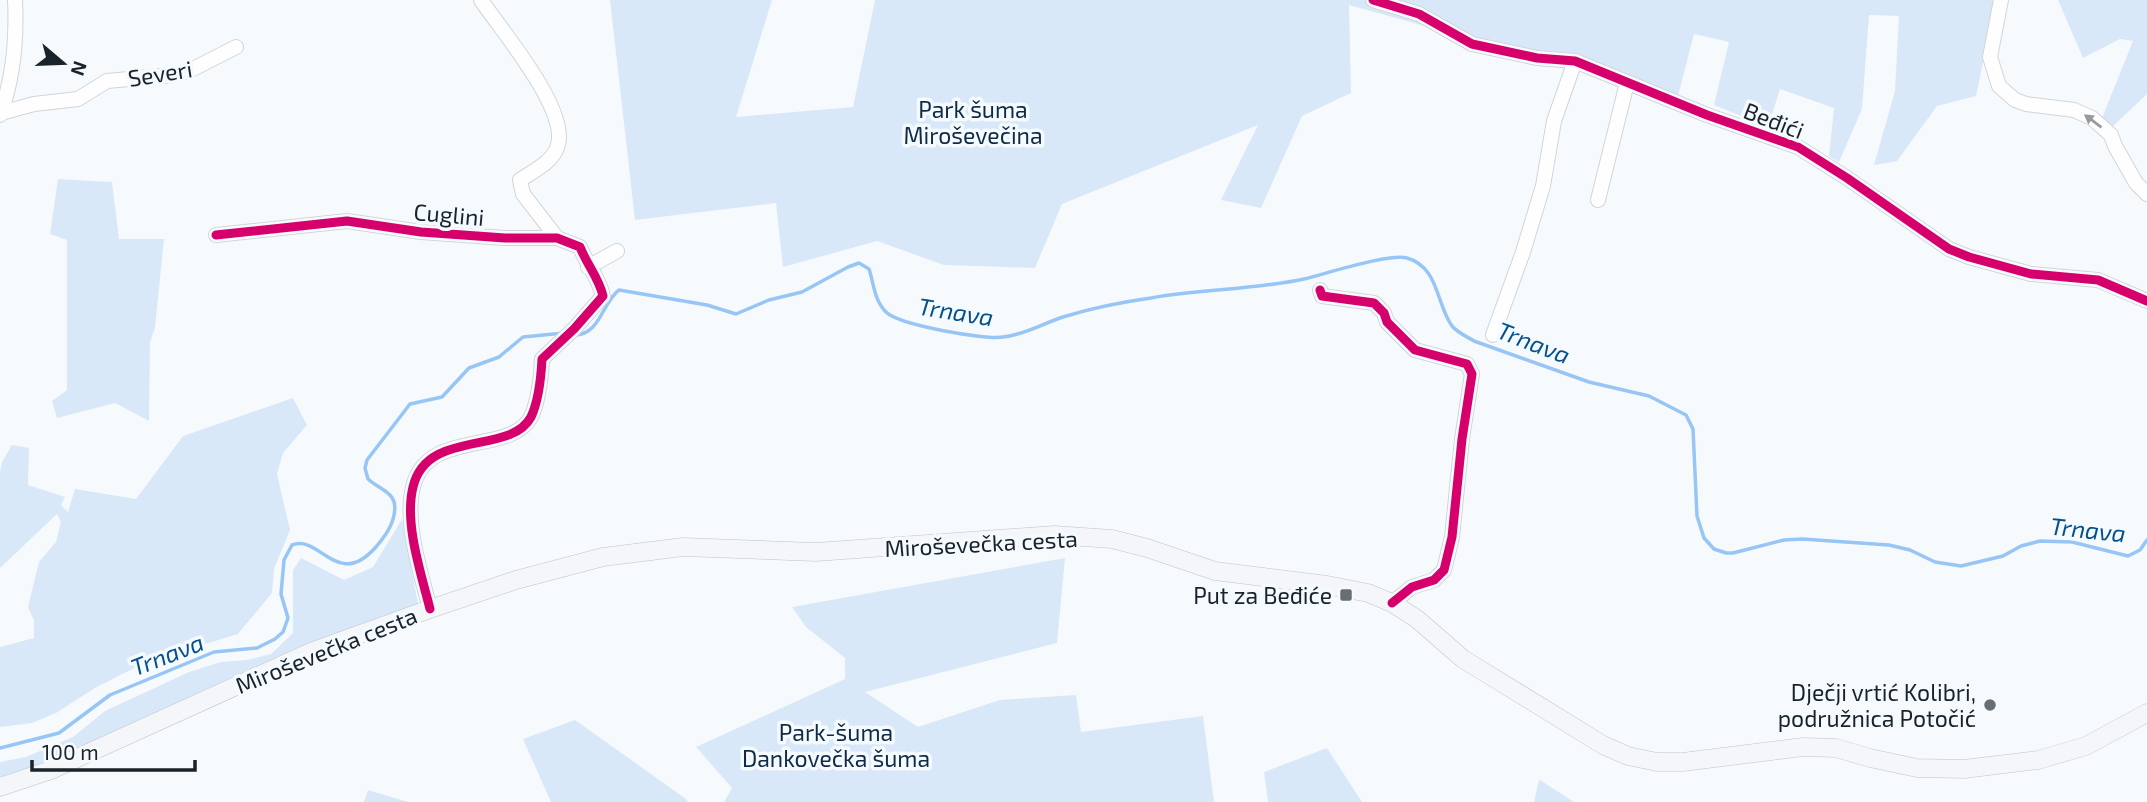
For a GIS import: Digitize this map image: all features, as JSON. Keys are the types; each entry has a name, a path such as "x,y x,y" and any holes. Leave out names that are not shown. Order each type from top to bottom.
{"main road":[{"name":"Miroševečka cesta","path":"0,787 51,770 311,652 430,609 516,580 603,557 642,550 696,547 816,552 993,537 1054,535 1112,539 1215,571 1368,593 1392,603 1417,619 1462,659 1603,745 1628,756 1657,762 1683,762 1804,747 1836,748 1916,768 1964,769 2038,760 2086,746 2147,713"}],"street":[{"path":"1,114 12,75 15,0"},
{"path":"430,609 413,539 412,488 419,469 434,455 511,434 530,420 540,382 542,359 603,296 599,280 588,267 580,247 557,238 523,194 520,180 550,159 559,145 556,123 533,69 481,0"},
{"name":"Beđići","path":"1373,0 1419,14 1472,44 1537,58 1575,61 1707,115 1798,147 1949,249 2031,274 2098,280 2147,301"},
{"path":"2001,0 1990,57 1999,86 2015,100 2026,104 2074,110 2092,118 2111,135 2136,183 2147,194"},
{"name":"Severi","path":"1,114 34,104 78,99 107,81 189,71 236,47"},
{"path":"1493,335 1543,186 1554,121 1575,61"},
{"path":"1598,200 1627,83"},
{"name":"Cuglini","path":"216,234 347,221 421,232 505,238 557,238"},
{"path":"588,267 617,251"},
{"path":"1320,290 1322,296 1374,303 1384,313 1387,323 1415,350 1467,364 1472,374 1452,537 1444,570 1434,580 1412,587 1392,603"}],"green space":[{"name":"Park šuma Miroševečina","path":"610,0 772,0 736,117 853,107 875,0 1996,0 1976,96 1937,106 1897,161 1874,165 1895,91 1899,16 1869,15 1862,109 1839,162 1829,156 1834,108 1780,89 1768,127 1714,105 1729,42 1694,34 1678,96 1349,5 1351,93 1302,116 1261,208 1221,200 1258,125 1062,204 1035,268 944,265 877,241 783,267 776,203 635,220"},
{"path":"2058,0 2147,0 2147,94 2110,129 2102,118 2133,41 2120,39 2083,58"},
{"path":"58,179 112,182 119,239 164,239 155,328 150,342 149,421 115,403 57,418 52,401 67,390 67,240 50,234"},
{"path":"293,398 307,425 283,453 277,474 290,530 274,569 272,593 238,634 146,662 95,688 56,713 32,723 0,727 0,647 34,638 34,621 28,607 39,562 56,542 61,522 57,514 0,568 0,472 2,462 12,445 29,448 28,485 65,497 61,505 68,512 75,489 136,499 183,436"},
{"path":"402,519 419,609 208,688 56,763 0,781 0,762 26,757 73,737 105,711 189,672 221,662 247,660 271,654 293,633 293,570 301,558 344,580 373,567"},
{"name":"Park-šuma Dankovečka šuma","path":"1065,558 1057,643 865,692 918,727 1000,700 1076,695 1081,732 1203,716 1214,802 724,802 732,788 696,747 845,679 845,658 806,627 792,607"},
{"name":"Park-šuma Dankovečka šuma","path":"575,720 688,802 551,802 523,739"},
{"path":"1327,748 1362,802 1268,802 1264,772"},
{"path":"1540,780 1574,802 1534,802"},
{"path":"368,790 408,802 364,802"}],"waterway":[{"name":"Trnava","path":"575,335 583,334 596,324 619,290 707,305 736,314 769,300 802,292 859,263 869,269 879,302 886,312 894,317 942,330 1003,337 1019,334 1063,317 1118,303 1285,283 1372,261 1407,258 1425,269 1436,287 1447,317 1459,333 1474,341 1589,382 1649,396 1686,415 1693,429 1697,516 1704,538 1714,549 1733,553 1784,540 1802,539 1889,545 1910,550 1935,562 1961,566 2003,556 2021,546 2040,541 2072,542 2128,556 2140,550 2147,540"},
{"name":"Trnava","path":"0,748 59,733 110,695 214,652 257,648 275,639 283,632 288,618 281,594 284,560 292,545 302,544 339,563 350,564 362,559 384,537 394,515 394,501 388,493 368,479 365,468 367,460 410,404 442,397 469,368 499,357 523,337 564,333"}],"cycle path":[{"path":"1373,0 1419,14 1472,44 1537,58 1575,61 1707,115 1798,147 1949,249 1969,257 2031,274 2098,280 2147,301"},
{"path":"216,235 347,221 421,232 505,238 557,238 580,247 603,296 574,329 542,359 538,396 531,417 520,429 506,436 451,449 434,457 421,469 413,487 412,532 430,609"},
{"path":"1320,290 1322,296 1374,303 1384,313 1387,322 1415,350 1467,364 1472,374 1452,537 1444,570 1434,580 1412,587 1392,603"}],"place":[{"name":"Put za Beđiće","path":"1346,595"},
{"name":"Dječji vrtić Kolibri, podružnica Potočić","path":"1990,705"}]}
